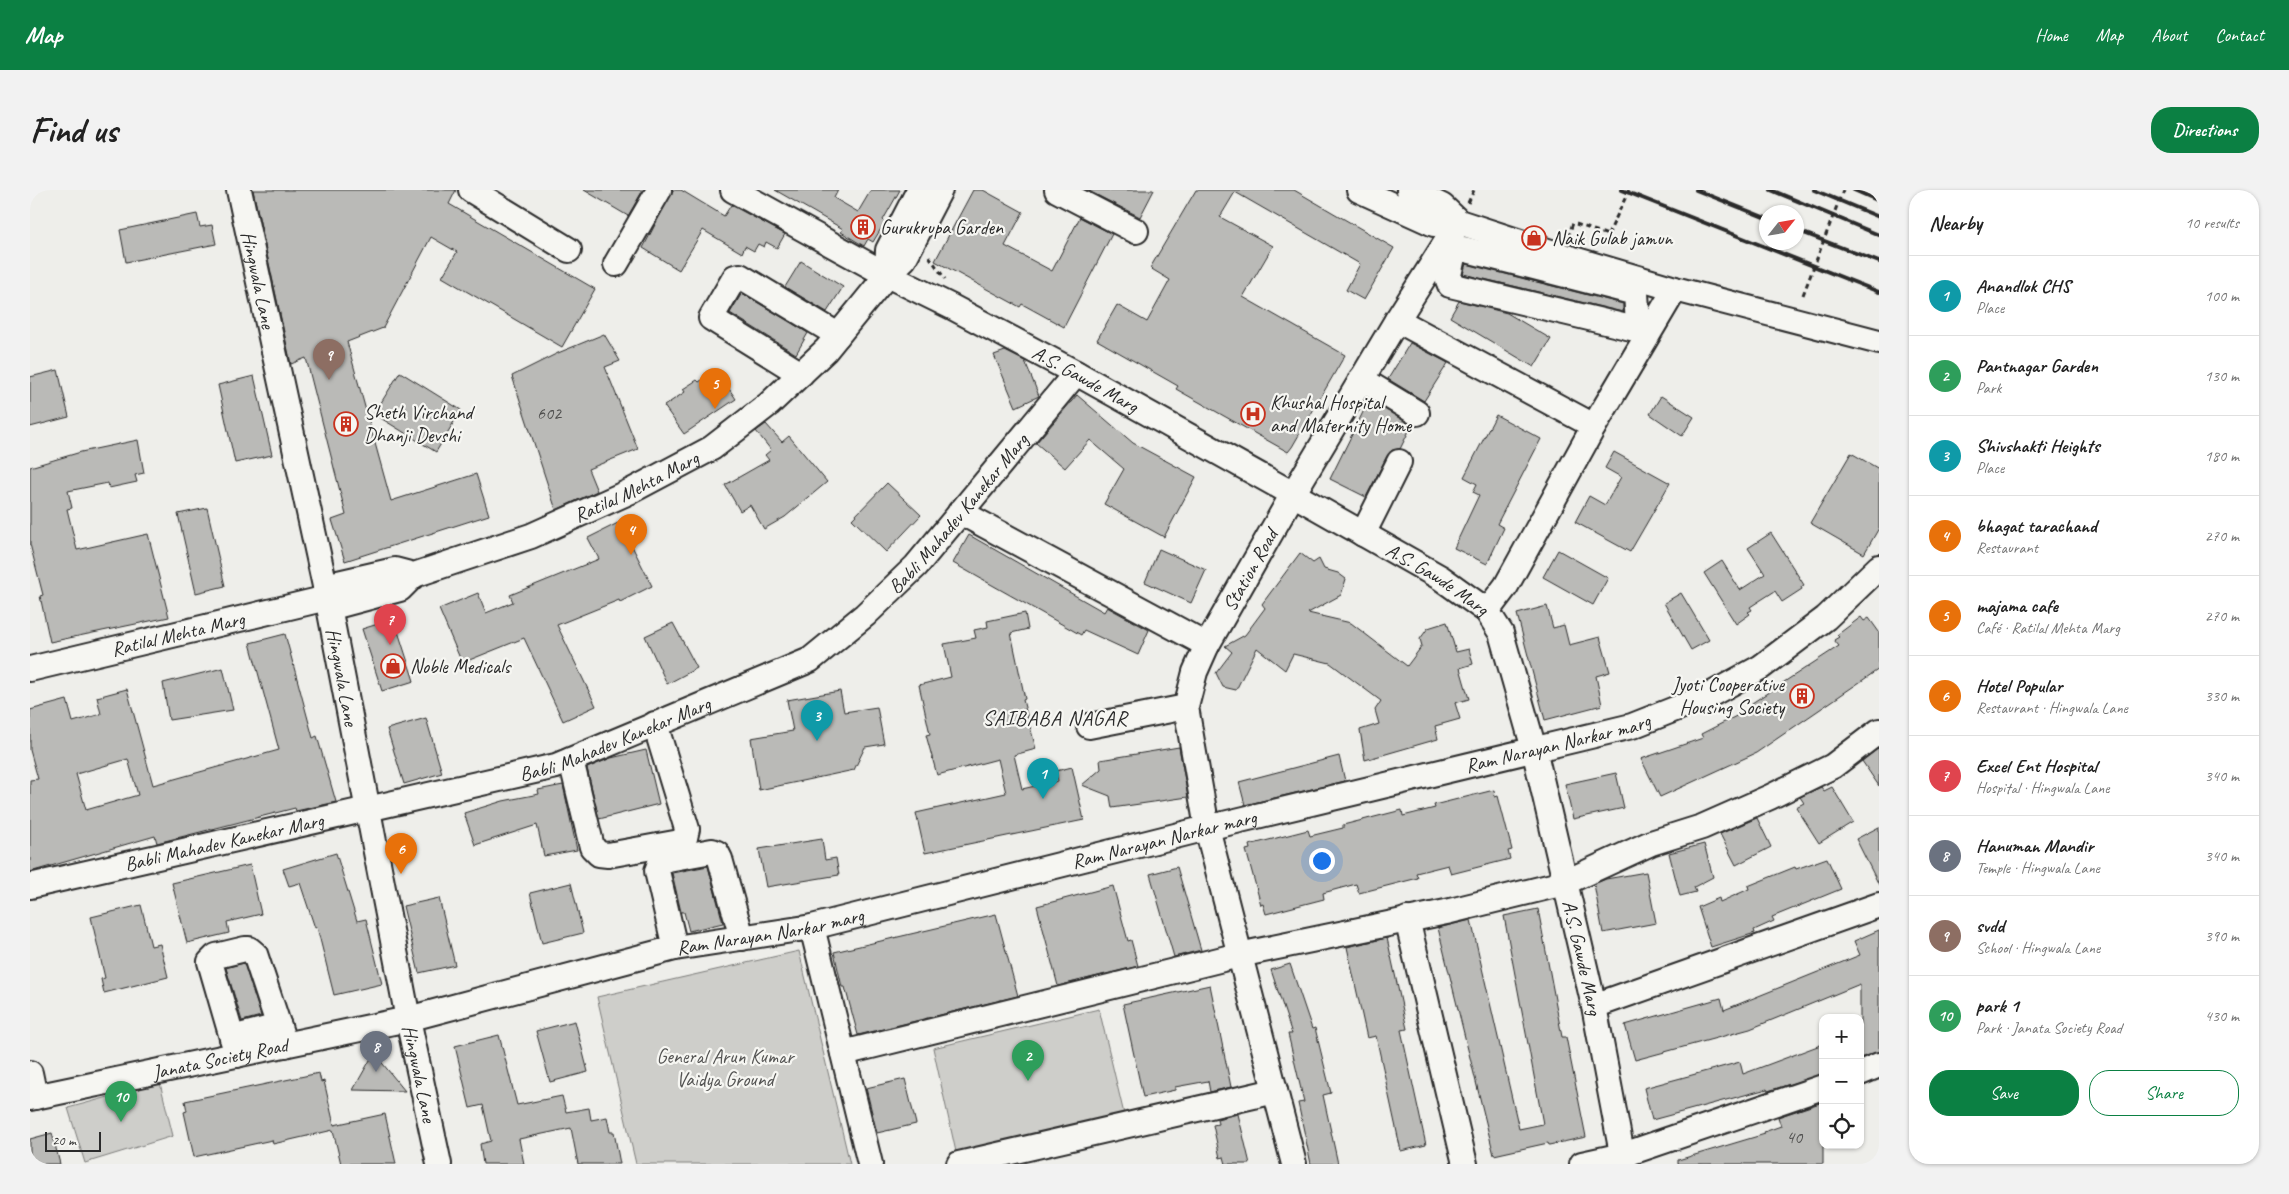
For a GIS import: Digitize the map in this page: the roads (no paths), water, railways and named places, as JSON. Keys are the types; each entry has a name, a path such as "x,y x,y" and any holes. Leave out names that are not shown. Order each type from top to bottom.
{"street":[{"name":"Hingwala Lane","path":"239,190 327,597 408,1019 439,1164"},
{"path":"471,190 569,250"},
{"path":"616,264 659,190"},
{"name":"A.S. Gawde Marg","path":"733,190 887,275 952,307 1076,373 1293,494 1441,578 1487,611 1501,633 1534,749 1594,1006 1624,1160"},
{"path":"887,275 888,250 919,190"},
{"name":"Ratilal Mehta Marg","path":"30,669 327,597 400,589 414,575 531,536 631,490 704,453 769,404 826,350 887,275 904,259 940,190"},
{"path":"1057,190 1136,232"},
{"path":"1359,190 1434,224 1459,222 1674,289 1879,342"},
{"path":"1409,190 1442,206 1459,222"},
{"name":"Station Road","path":"1186,707 1194,672 1207,645 1293,494 1397,320 1446,255 1459,222"},
{"path":"1482,254 1487,231"},
{"path":"1459,249 1482,254 1636,293 1638,325 1631,328 1450,285 1446,255 1459,249"},
{"path":"801,374 711,318 735,277 740,276 838,335"},
{"path":"1487,611 1506,586 1594,426 1674,289"},
{"path":"1397,320 1594,426"},
{"name":"Babli Mahadev Kanekar Marg","path":"30,886 556,766 810,660 864,615 916,566 1076,373"},
{"path":"1361,380 1417,413"},
{"path":"1363,534 1399,462"},
{"path":"960,512 1207,645"},
{"name":"Ram Narayan Narkar marg","path":"408,1019 674,942 741,931 812,927 1207,828 1632,726 1708,696 1761,667 1826,618 1879,567"},
{"path":"1089,726 1186,707 1207,828 1294,1164"},
{"path":"571,760 592,847 599,854 608,855 680,842 686,838 687,829 655,724"},
{"path":"843,1053 1240,955 1446,912 1564,883 1651,843 1702,826 1770,797 1833,766 1879,731"},
{"path":"674,942 657,871 660,863 668,859 712,851 717,853 726,876 741,931"},
{"path":"1594,1006 1879,905"},
{"path":"1407,919 1466,1164"},
{"path":"812,927 870,1164"},
{"path":"235,1046 210,962 216,956 245,949 253,951 282,1036"},
{"name":"Janata Society Road","path":"32,1097 282,1036 408,1019"},
{"path":"1864,1072 1879,1066"},
{"path":"30,1072 32,1097"},
{"path":"1582,1164 1624,1160 1819,1088"},
{"path":"959,1164 1275,1091"}],"railway":[{"path":"1622,190 1879,292"},
{"path":"1696,190 1759,215"},
{"path":"1771,190 1879,235"},
{"path":"1814,190 1879,217"},
{"path":"1854,190 1879,201"},
{"path":"1804,233 1879,262"}],"place":[{"name":"Gurukrupa Garden","path":"863,227"},
{"name":"Naik Gulab jamun","path":"1534,238"},
{"name":"svdd","path":"329,380"},
{"name":"majama cafe","path":"715,409"},
{"name":"Khushal Hospital and Maternity Home","path":"1253,414"},
{"name":"Sheth Virchand Dhanji Devshi","path":"346,424"},
{"name":"bhagat tarachand","path":"631,555"},
{"name":"Excel Ent Hospital","path":"390,645"},
{"name":"Noble Medicals","path":"393,666"},
{"name":"Jyoti Cooperative Housing Society","path":"1802,696"},
{"name":"Shivshakti Heights","path":"817,741"},
{"name":"Anandlok CHS","path":"1043,799"},
{"name":"Hotel Popular","path":"401,874"},
{"name":"Hanuman Mandir","path":"376,1072"},
{"name":"Pantnagar Garden","path":"1028,1081"},
{"name":"park 1","path":"121,1122"}],"district":[{"name":"SAIBABA NAGAR","path":"1055,718"}],"park label":[{"name":"General Arun Kumar Vaidya Ground","path":"725,1068"}]}
